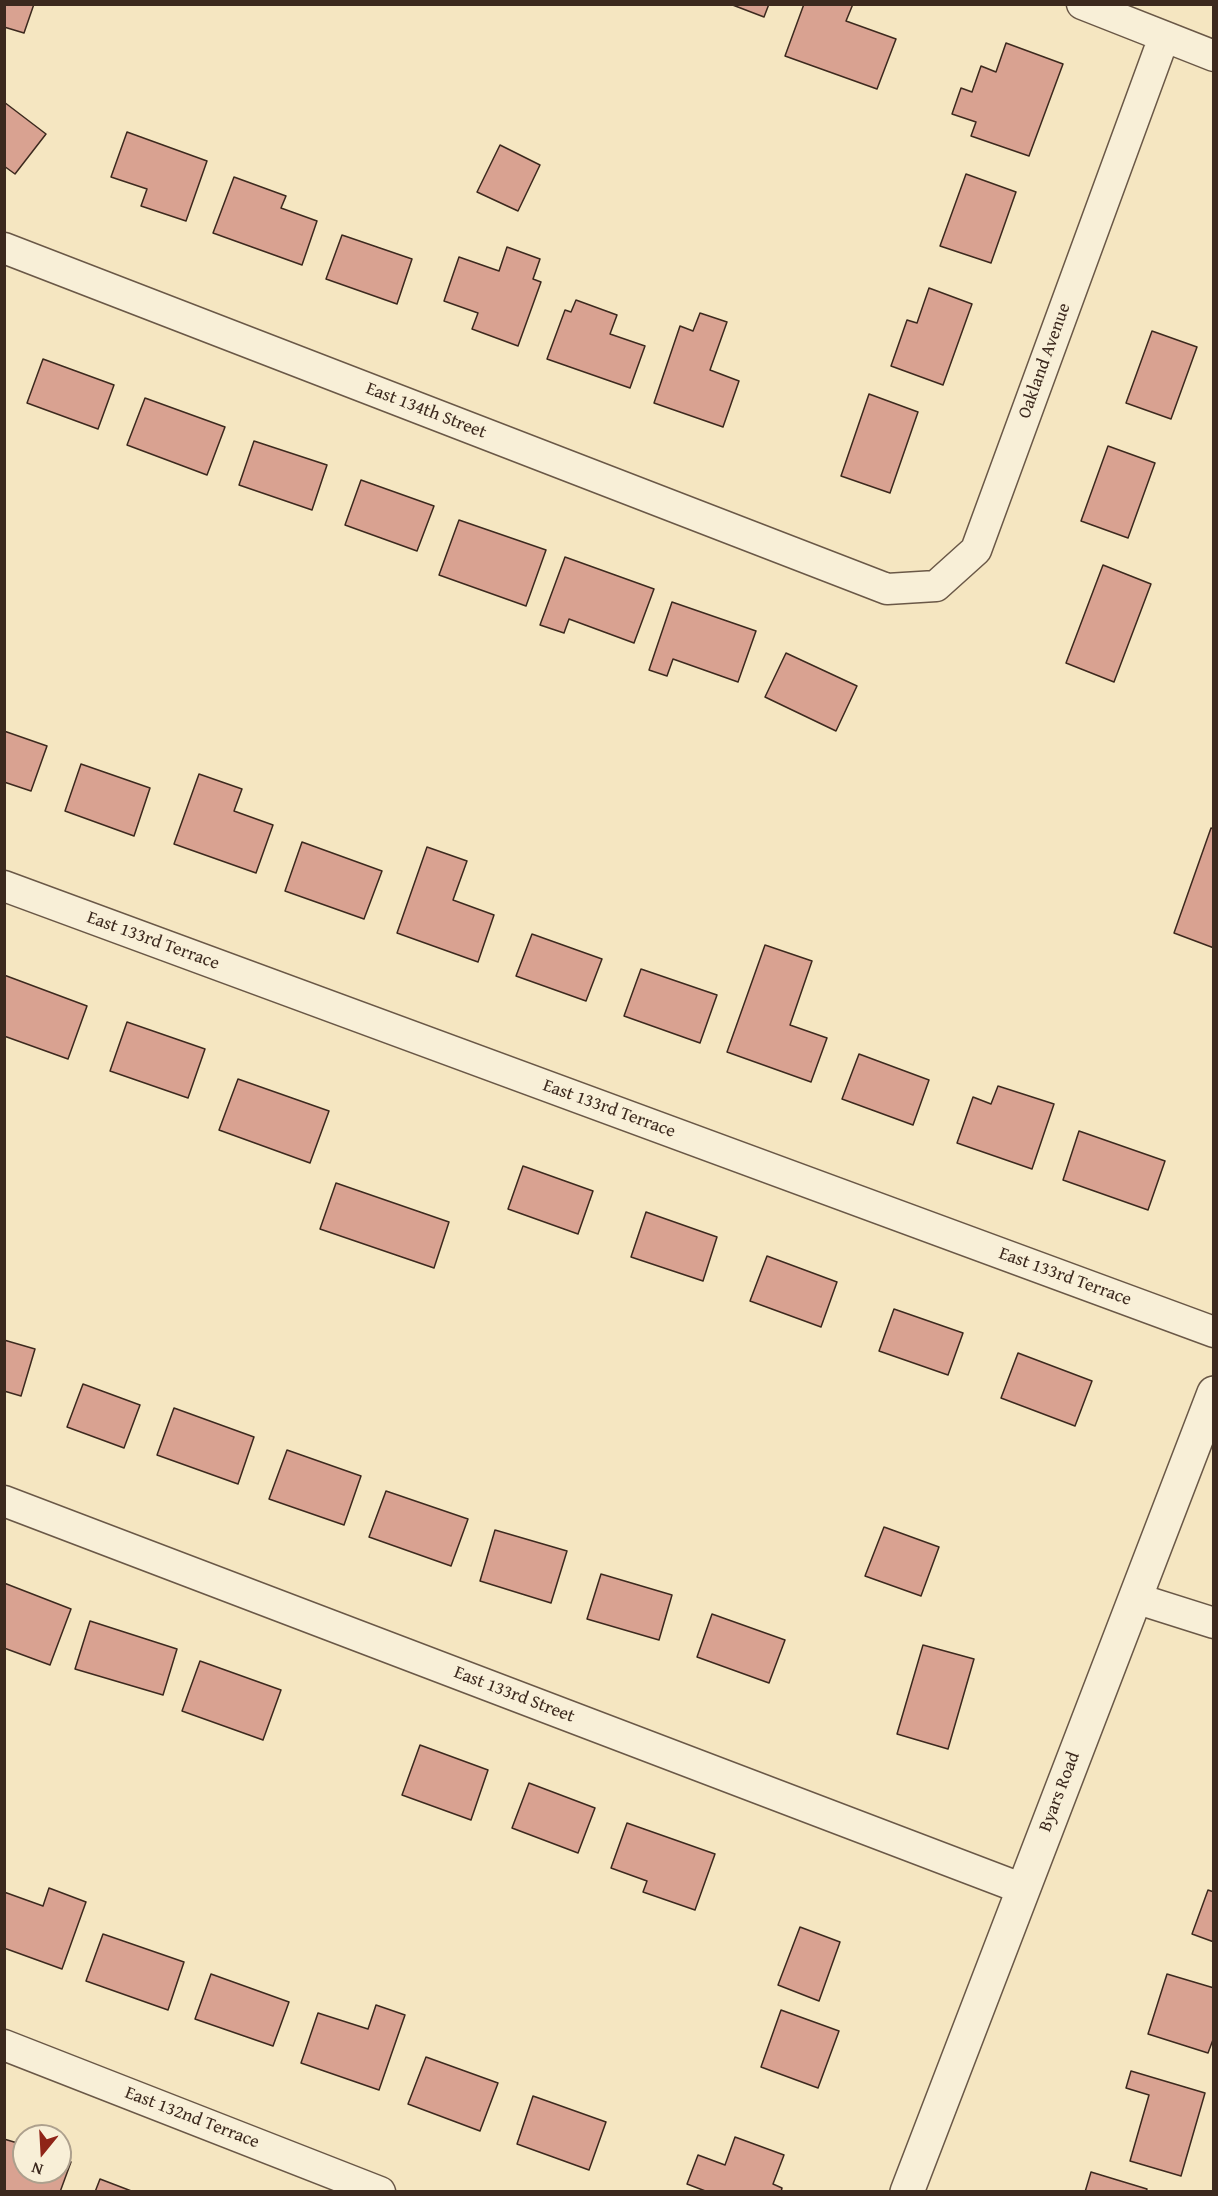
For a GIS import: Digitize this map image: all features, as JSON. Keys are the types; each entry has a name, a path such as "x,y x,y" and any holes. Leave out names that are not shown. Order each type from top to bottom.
{"street":[{"path":"1082,4 1214,56"},
{"name":"Oakland Avenue","path":"848,573 887,588 936,586 975,550 1164,37"},
{"name":"East 134th Street","path":"4,248 848,573"},
{"name":"East 133rd Terrace","path":"4,886 1214,1332"},
{"name":"Byars Road","path":"907,2192 1214,1393"},
{"name":"East 133rd Street","path":"4,1501 1023,1888"},
{"path":"1135,1598 1214,1623"},
{"name":"East 132nd Terrace","path":"4,2044 380,2192"}],"building":[{"path":"4,4 34,4 24,33 4,27"},
{"path":"730,4 769,4 764,17"},
{"path":"804,4 853,4 846,21 896,39 877,89 785,56"},
{"path":"1006,43 1063,64 1029,156 971,136 976,122 952,114 961,88 972,92 981,66 996,72"},
{"path":"4,102 46,134 15,174 4,166"},
{"path":"127,132 207,161 186,221 141,206 147,189 111,177"},
{"path":"500,145 540,165 518,211 477,192"},
{"path":"966,174 1016,192 991,263 940,246"},
{"path":"234,177 286,196 281,208 317,221 302,265 213,233"},
{"path":"342,235 412,259 397,304 326,279"},
{"path":"507,247 540,259 533,279 541,282 518,346 472,329 478,313 444,301 459,257 499,271"},
{"path":"929,288 972,304 943,385 891,366 907,320 917,323"},
{"path":"576,300 617,315 610,334 645,346 630,388 547,359 565,310 571,312"},
{"path":"700,313 727,322 710,370 739,381 723,427 654,403 680,326 693,331"},
{"path":"1152,331 1197,347 1171,419 1126,403"},
{"path":"43,359 114,385 98,429 27,403"},
{"path":"869,394 918,412 890,493 841,476"},
{"path":"145,398 225,427 207,475 127,445"},
{"path":"254,441 327,465 312,510 239,485"},
{"path":"1108,446 1155,463 1128,538 1081,521"},
{"path":"361,480 434,506 417,551 345,525"},
{"path":"459,520 546,550 526,606 439,575"},
{"path":"565,557 654,589 634,643 569,619 564,633 540,625"},
{"path":"1103,565 1151,584 1114,682 1066,663"},
{"path":"672,602 756,631 738,682 673,659 667,676 649,670"},
{"path":"786,653 857,686 836,731 765,697"},
{"path":"4,731 47,746 31,791 4,782"},
{"path":"81,764 150,788 134,836 65,811"},
{"path":"199,774 242,789 234,811 273,825 256,873 174,844"},
{"path":"1211,828 1214,829 1214,948 1174,933"},
{"path":"302,842 382,871 364,919 285,891"},
{"path":"427,847 467,861 453,900 494,915 478,962 397,933"},
{"path":"532,934 602,959 586,1001 516,976"},
{"path":"765,945 812,961 790,1025 827,1038 811,1082 727,1052"},
{"path":"641,969 717,995 700,1043 624,1016"},
{"path":"4,975 87,1006 68,1059 4,1036"},
{"path":"127,1022 205,1049 188,1098 110,1071"},
{"path":"859,1054 929,1080 913,1125 842,1099"},
{"path":"238,1079 329,1111 310,1163 219,1130"},
{"path":"998,1086 1054,1104 1032,1169 957,1143 973,1097 991,1104"},
{"path":"1079,1131 1165,1161 1148,1210 1063,1180"},
{"path":"523,1166 593,1191 578,1234 508,1209"},
{"path":"336,1183 449,1222 434,1268 320,1229"},
{"path":"646,1212 717,1237 703,1281 631,1257"},
{"path":"767,1256 837,1282 821,1327 750,1301"},
{"path":"894,1309 963,1333 948,1375 879,1351"},
{"path":"4,1340 35,1349 21,1396 4,1391"},
{"path":"1018,1353 1092,1381 1075,1426 1001,1398"},
{"path":"83,1384 140,1405 124,1448 67,1427"},
{"path":"174,1408 254,1437 238,1484 157,1455"},
{"path":"287,1450 361,1476 344,1525 269,1499"},
{"path":"386,1491 468,1519 451,1566 369,1537"},
{"path":"884,1527 939,1547 921,1596 865,1576"},
{"path":"495,1530 567,1551 551,1603 480,1581"},
{"path":"601,1574 672,1595 659,1640 587,1619"},
{"path":"4,1583 71,1609 50,1665 4,1648"},
{"path":"712,1614 785,1640 769,1683 697,1657"},
{"path":"90,1621 177,1649 163,1695 75,1669"},
{"path":"923,1645 974,1659 948,1749 897,1734"},
{"path":"200,1661 281,1690 263,1740 182,1711"},
{"path":"420,1745 488,1770 471,1820 402,1795"},
{"path":"529,1783 595,1808 578,1853 512,1828"},
{"path":"627,1823 715,1854 695,1910 643,1892 647,1881 611,1868"},
{"path":"49,1888 86,1902 62,1969 4,1948 4,1892 43,1906"},
{"path":"1208,1890 1214,1892 1214,1942 1192,1934"},
{"path":"800,1927 840,1942 819,2001 778,1985"},
{"path":"103,1934 184,1962 168,2010 86,1981"},
{"path":"211,1974 289,2002 273,2046 195,2019"},
{"path":"1167,1974 1214,1988 1214,2037 1208,2053 1148,2034"},
{"path":"376,2005 405,2015 379,2090 301,2063 318,2013 368,2029"},
{"path":"781,2010 839,2031 818,2088 761,2067"},
{"path":"426,2057 498,2083 480,2131 408,2104"},
{"path":"1131,2071 1205,2093 1181,2176 1130,2161 1149,2095 1126,2088"},
{"path":"533,2096 606,2122 589,2170 517,2144"},
{"path":"735,2137 784,2155 773,2184 782,2188 781,2192 708,2192 687,2184 698,2155 725,2165"},
{"path":"4,2139 12,2141 12,2184 63,2184 60,2192 4,2192"},
{"path":"1091,2172 1147,2189 1146,2192 1085,2192"},
{"path":"100,2179 134,2192 95,2192"}]}
